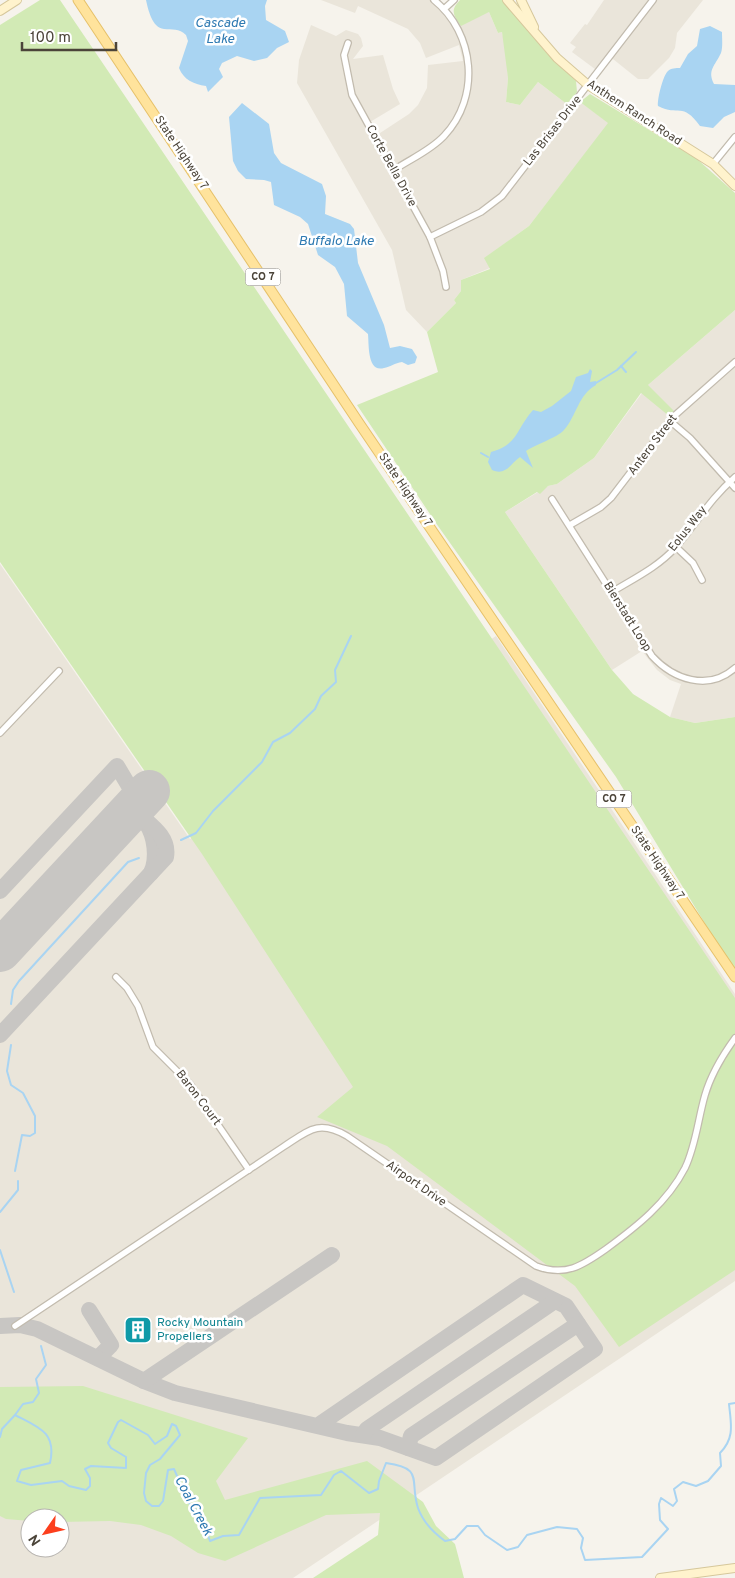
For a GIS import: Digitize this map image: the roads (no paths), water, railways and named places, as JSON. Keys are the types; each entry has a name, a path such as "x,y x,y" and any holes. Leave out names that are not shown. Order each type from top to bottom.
{"main road":[{"name":"State Highway 7","path":"78,0 359,422 735,977"}],"street":[{"path":"0,10 17,0"},
{"path":"394,170 432,146 445,134 458,116 466,98 469,75 467,52 458,29 444,9 434,0"},
{"path":"444,9 454,0"},
{"name":"Anthem Ranch Road","path":"507,0 557,58 588,85 713,164 735,186"},
{"name":"Anthem Ranch Road","path":"521,0 538,35"},
{"name":"Las Brisas Drive","path":"430,237 468,219 502,196 653,0"},
{"name":"Corte Bella Drive","path":"348,43 344,55 352,95 430,237 443,271 446,287"},
{"path":"713,164 735,138"},
{"name":"Antero Street","path":"570,525 601,507 611,498 670,421 686,404 735,362"},
{"path":"670,421 690,438 735,488"},
{"name":"Eolus Way","path":"612,592 654,566 676,547 712,498 735,477"},
{"name":"Bierstadt Loop","path":"552,498 652,656 669,672 698,682 723,676 735,668"},
{"path":"676,547 694,563 702,580"},
{"path":"0,733 59,671"},
{"name":"Baron Court","path":"116,977 127,988 138,1006 153,1047 190,1084 249,1170"},
{"name":"Airport Drive","path":"15,1326 310,1130 328,1127 347,1136 529,1262 547,1270 562,1272 585,1263 617,1241 654,1211 670,1192 690,1157 711,1077 735,1038"},
{"path":"660,1578 735,1568"}],"water":[{"name":"Cascade Lake","path":"146,0 267,0 265,6 266,20 285,31 289,42 277,48 267,58 254,61 237,56 222,63 219,69 223,77 208,92 206,86 193,83 186,78 179,68 188,41 186,35 178,30 164,29 156,25 151,18"},
{"path":"710,26 722,32 721,53 711,75 714,84 735,85 735,112 724,117 713,128 700,126 694,118 684,112 658,106 658,99 666,73 671,69 680,68 688,54 697,46 700,29"},
{"name":"Buffalo Lake","path":"242,103 269,124 274,153 281,163 322,184 326,196 325,214 350,224 354,229 358,263 384,325 390,348 400,346 412,349 417,357 415,363 408,365 402,362 384,368 374,366 370,357 368,334 347,316 344,284 335,267 318,255 308,224 300,217 274,205 271,182 246,179 238,171 233,161 229,117"},
{"path":"590,369 592,371 590,382 596,381 596,385 585,394 564,430 557,436 526,451 533,468 520,457 504,470 492,470 488,462 491,452 500,449 512,441 533,410 541,412 552,406 571,391 576,377 588,373"}],"waterway":[{"path":"596,383 617,370 636,352"},
{"path":"621,366 626,372"},
{"path":"481,453 488,457"},
{"path":"181,840 196,833 213,811 262,762 273,742 290,733 315,709 321,696 336,682 335,670 351,636"},
{"path":"11,1004 13,990 19,981 128,862 139,858"},
{"path":"11,1045 7,1071 11,1085 23,1093 35,1116 35,1133 30,1136 22,1135 15,1171"},
{"path":"0,1212 18,1190 18,1181"},
{"path":"0,1250 14,1292"},
{"path":"15,1415 23,1404 33,1402 39,1393 36,1379 46,1365 41,1346"},
{"name":"Coal Creek","path":"0,1437 2,1429 15,1415 38,1427 48,1437 51,1444 50,1463 21,1470 17,1481 31,1485 62,1481 69,1486 86,1490 90,1486 90,1478 85,1469 91,1466 126,1468 126,1457 111,1448 108,1443 118,1422 121,1420 148,1435 155,1444 167,1436 172,1424 176,1426 180,1435 160,1459 150,1465 146,1473 144,1493 146,1501 152,1506 159,1506 163,1501 168,1470 174,1469 189,1503 200,1514 210,1541 223,1536 239,1535 260,1498 321,1495 334,1475 341,1471 369,1493 378,1489 386,1463 398,1465 411,1472 420,1513 429,1527 445,1541 455,1539 467,1526 478,1526 485,1535 507,1550 518,1547 527,1535 557,1527 577,1529 583,1538 581,1548 585,1560 642,1557 668,1529 660,1520 659,1504 661,1498 673,1506 677,1501 674,1489 683,1482 696,1486 708,1481 721,1466 720,1453 728,1442 731,1430 729,1404 735,1403"}],"place":[{"name":"Rocky Mountain Propellers","path":"138,1330"}]}
